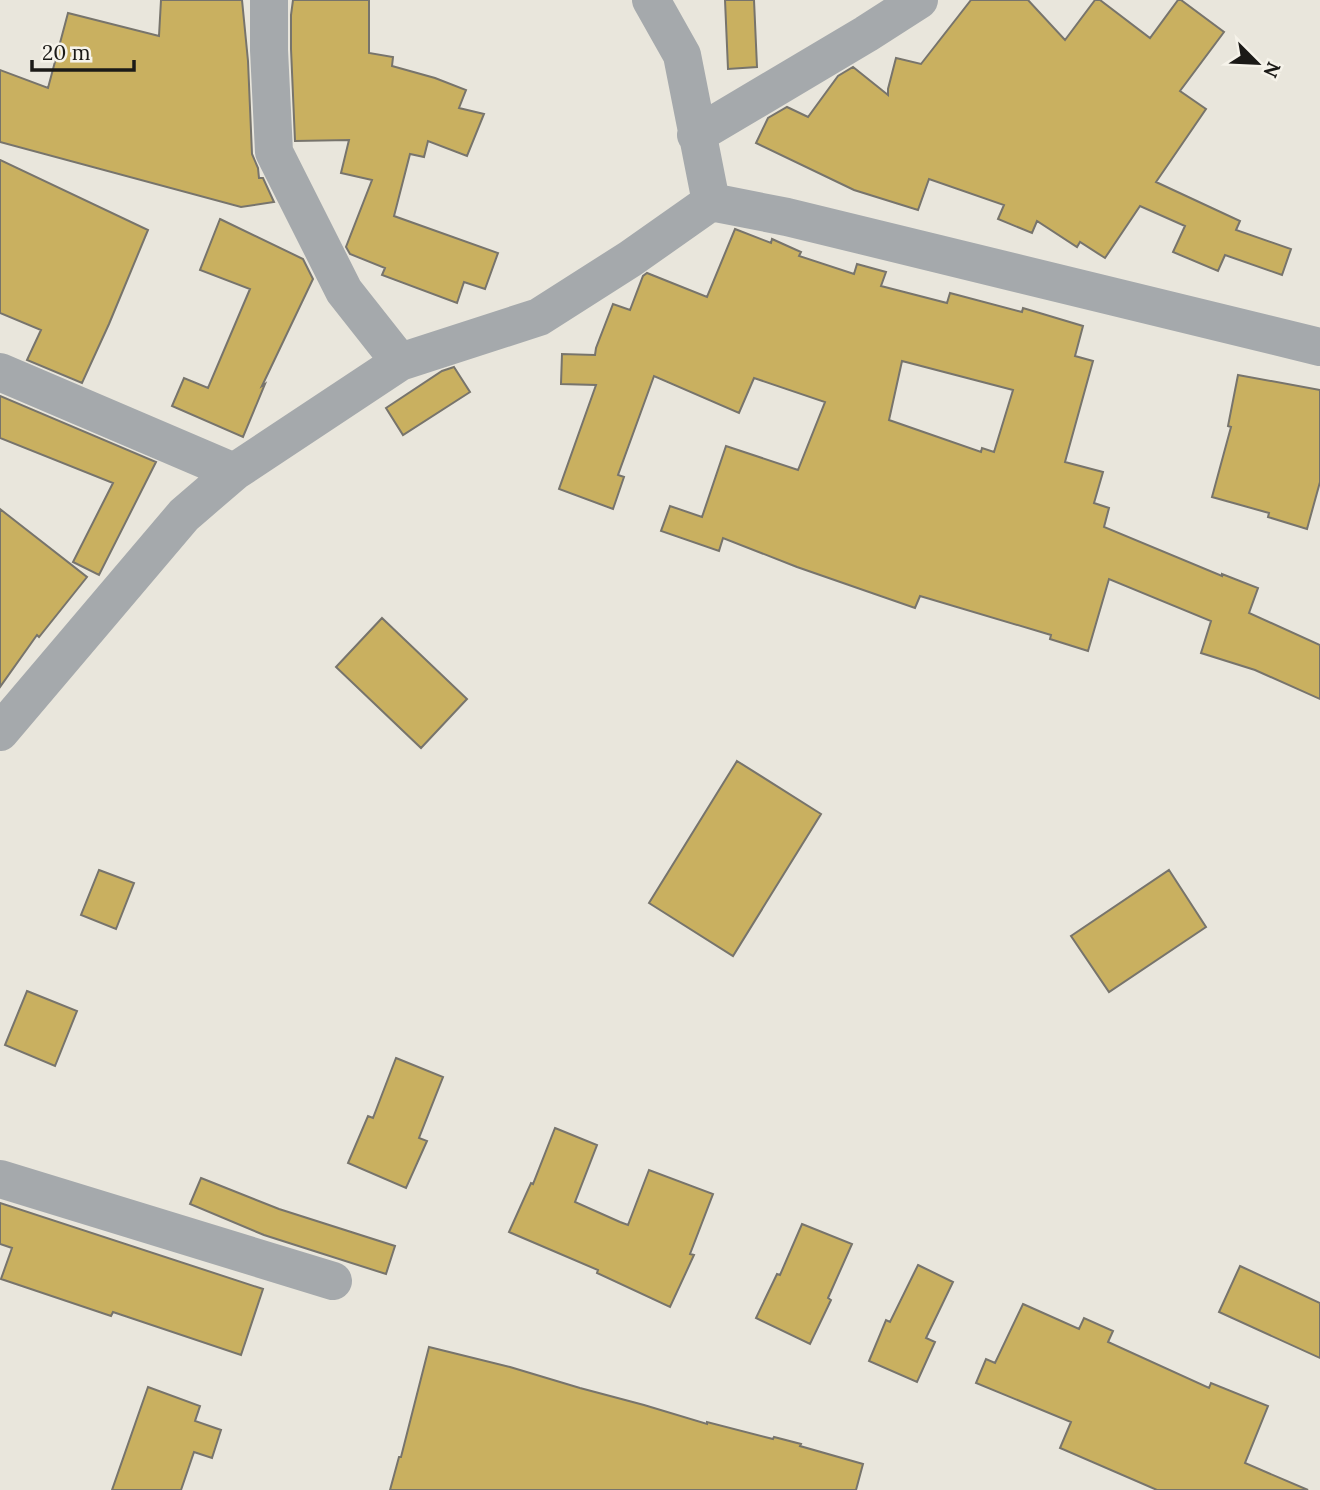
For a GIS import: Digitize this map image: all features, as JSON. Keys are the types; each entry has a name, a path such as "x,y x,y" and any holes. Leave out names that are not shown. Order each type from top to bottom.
{"street":[{"path":"270,0 269,50 274,152 344,291 401,362"},
{"path":"651,0 682,55 711,202"},
{"path":"696,135 866,17 919,0"},
{"path":"0,732 184,515 234,472 401,362 539,317 630,259 711,202 787,217 1320,347"},
{"path":"0,372 234,472"},
{"path":"0,1179 333,1281"}],"building":[{"path":"161,0 242,0 252,154 259,178 263,178 274,202 241,207 0,142 0,70 48,88 68,13 159,36"},
{"path":"293,0 369,0 369,53 393,57 392,66 466,90 459,108 484,114 467,156 428,141 424,157 410,154 394,216 498,253 485,289 464,282 457,303 382,275 385,268 350,254 346,247 372,180 341,173 349,140 295,141 291,49"},
{"path":"725,0 754,0 757,67 728,69"},
{"path":"971,0 1028,0 1065,40 1095,0 1100,0 1150,38 1178,0 1224,32 1180,91 1206,109 1156,182 1240,221 1236,230 1291,249 1282,275 1225,255 1218,271 1173,252 1185,226 1140,206 1105,258 1080,242 1077,247 1037,221 1032,233 998,219 1004,205 929,179 918,210 854,190 756,143 768,118 787,107 808,117 838,76 853,67 888,95 896,58 921,64"},
{"path":"0,160 148,230 82,383 27,360 41,330 0,313"},
{"path":"220,219 303,259 313,279 262,386 265,384 243,437 172,406 184,378 208,388 250,289 200,270"},
{"path":"735,229 771,243 772,239 801,252 799,256 854,274 857,264 886,272 881,286 947,303 950,293 1022,312 1023,308 1083,326 1075,356 1093,361 1065,462 1103,472 1094,503 1109,508 1104,527 1222,576 1258,588 1249,613 1320,645 1320,699 1255,670 1201,653 1211,621 1109,579 1088,651 1050,639 1051,635 920,596 915,608 723,538 719,551 661,531 670,506 702,517 726,446 798,470 825,402 754,378 739,413 654,376 618,475 624,477 613,509 559,489 596,385 561,384 562,354 595,355 613,304 630,310 643,276 647,273 707,297","holes":["902,361 1013,390 994,452 982,448 981,452 889,420"]},
{"path":"454,367 470,392 403,435 386,408 442,371"},
{"path":"1238,375 1320,390 1320,482 1307,529 1268,517 1269,513 1212,497 1231,427 1228,426"},
{"path":"0,396 156,462 99,575 73,562 113,483 0,438"},
{"path":"0,509 87,577 39,637 37,635 0,687"},
{"path":"382,618 467,699 421,748 336,667"},
{"path":"737,761 821,814 733,956 649,903"},
{"path":"99,870 134,883 116,929 81,915"},
{"path":"1169,870 1206,927 1109,992 1071,936"},
{"path":"27,991 77,1011 55,1066 5,1045"},
{"path":"396,1058 443,1077 419,1138 427,1141 406,1188 348,1163 368,1116 373,1118"},
{"path":"555,1128 597,1145 575,1202 620,1222 628,1225 649,1170 713,1194 690,1254 694,1255 670,1307 597,1273 598,1270 509,1232 531,1183 533,1184"},
{"path":"201,1178 279,1209 395,1246 386,1274 264,1235 190,1204"},
{"path":"0,1203 263,1289 241,1355 113,1312 111,1316 1,1279 12,1248 0,1244"},
{"path":"802,1224 852,1244 828,1298 831,1300 810,1344 756,1318 777,1274 780,1275"},
{"path":"918,1265 953,1282 926,1338 935,1342 917,1382 869,1361 886,1320 890,1322"},
{"path":"1240,1266 1320,1303 1320,1358 1219,1312"},
{"path":"1023,1304 1079,1329 1084,1318 1113,1331 1108,1342 1209,1388 1211,1383 1268,1406 1245,1463 1308,1490 1157,1490 1060,1448 1071,1422 976,1383 986,1359 995,1363"},
{"path":"429,1347 510,1367 707,1424 801,1444 800,1446 863,1464 856,1490 390,1490"},
{"path":"148,1387 200,1406 195,1421 221,1430 212,1458 194,1452 181,1490 112,1490"}]}
